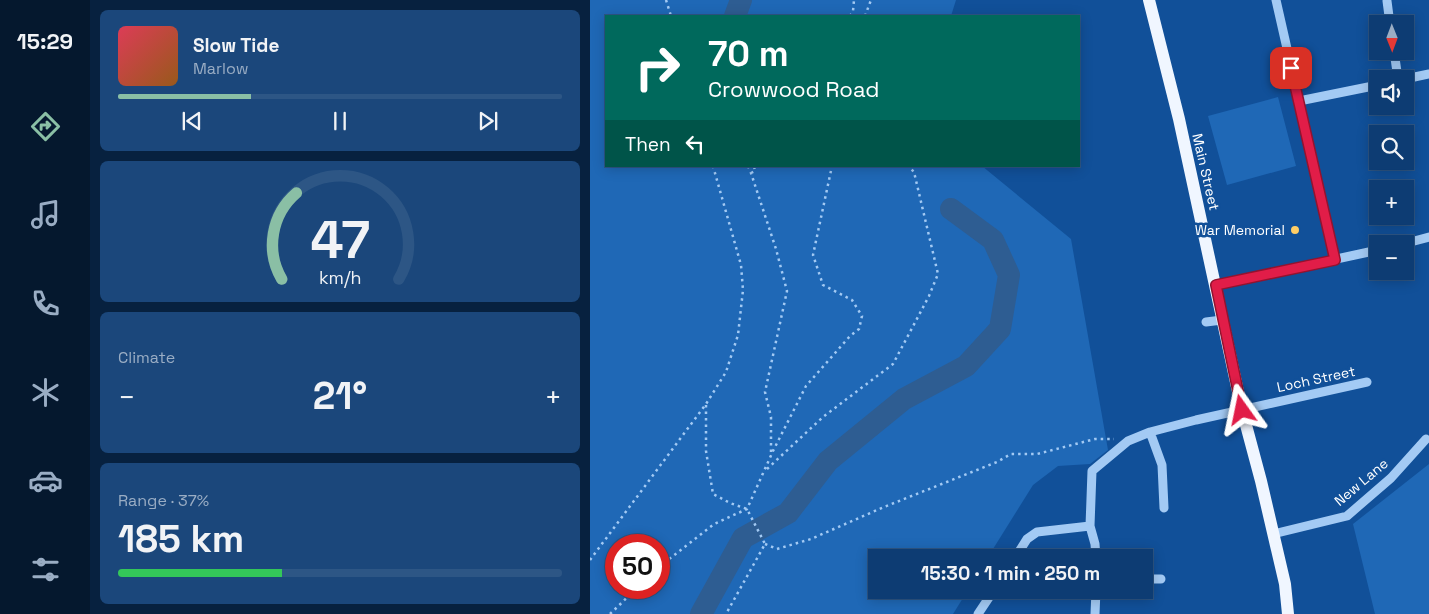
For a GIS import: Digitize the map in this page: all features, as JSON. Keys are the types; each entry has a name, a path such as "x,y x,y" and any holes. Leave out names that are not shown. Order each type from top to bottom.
{"main road":[{"name":"Main Street","path":"1149,0 1216,285 1242,410 1285,584 1288,614"}],"street":[{"path":"1276,0 1335,260"},
{"path":"1387,0 1389,15"},
{"path":"1414,77 1429,74"},
{"path":"1299,101 1369,87"},
{"path":"1414,241 1429,238"},
{"path":"1216,285 1369,252"},
{"path":"1206,322 1222,320"},
{"name":"Loch Street","path":"1095,549 1090,526 1092,471 1128,441 1150,432 1196,420 1366,382"},
{"path":"1150,432 1162,465 1164,508"},
{"name":"New Lane","path":"1273,534 1347,516 1390,478 1426,439"},
{"path":"1020,549 1026,539 1037,532 1090,526"},
{"path":"1153,579 1162,579"},
{"path":"978,614 988,599"},
{"path":"1095,614 1096,599"}],"path":[{"path":"666,0 671,15"},
{"path":"851,15 854,0"},
{"path":"865,15 871,0"},
{"path":"590,560 706,404 726,372 738,335 743,290 741,265 713,167"},
{"path":"748,167 776,249 786,290 765,392 771,417 771,456"},
{"path":"751,173 755,171 754,167"},
{"path":"832,167 813,255 823,285 852,300 862,316 859,328 806,386 771,456 748,509 765,544 777,549 811,539 884,507 997,462 1011,454 1037,454 1095,439 1110,438 1128,441"},
{"path":"764,472 823,416 893,364 929,296 938,274 914,172 909,167"},
{"path":"706,404 706,451 713,494 730,503 748,509"},
{"path":"670,559 714,524 748,509"},
{"path":"726,614 765,544"},
{"path":"610,614 626,599"}],"shaded area":[{"path":"590,0 956,0 951,15 605,15 605,167 983,167 1071,239 1108,450 1090,464 1058,466 1033,485 993,549 868,549 868,599 962,599 953,614 590,614"},
{"path":"1278,97 1296,166 1227,185 1208,116"},
{"path":"1429,464 1429,614 1375,614 1353,524"}],"waterway":[{"path":"735,15 741,0"},
{"path":"701,614 743,538 788,513 828,461 904,399 966,366 1000,329 1009,275 993,240 951,209"}],"place":[{"name":"War Memorial","path":"1295,230"}],"route":[{"path":"1242,410 1216,285 1335,260 1291,68"}]}
